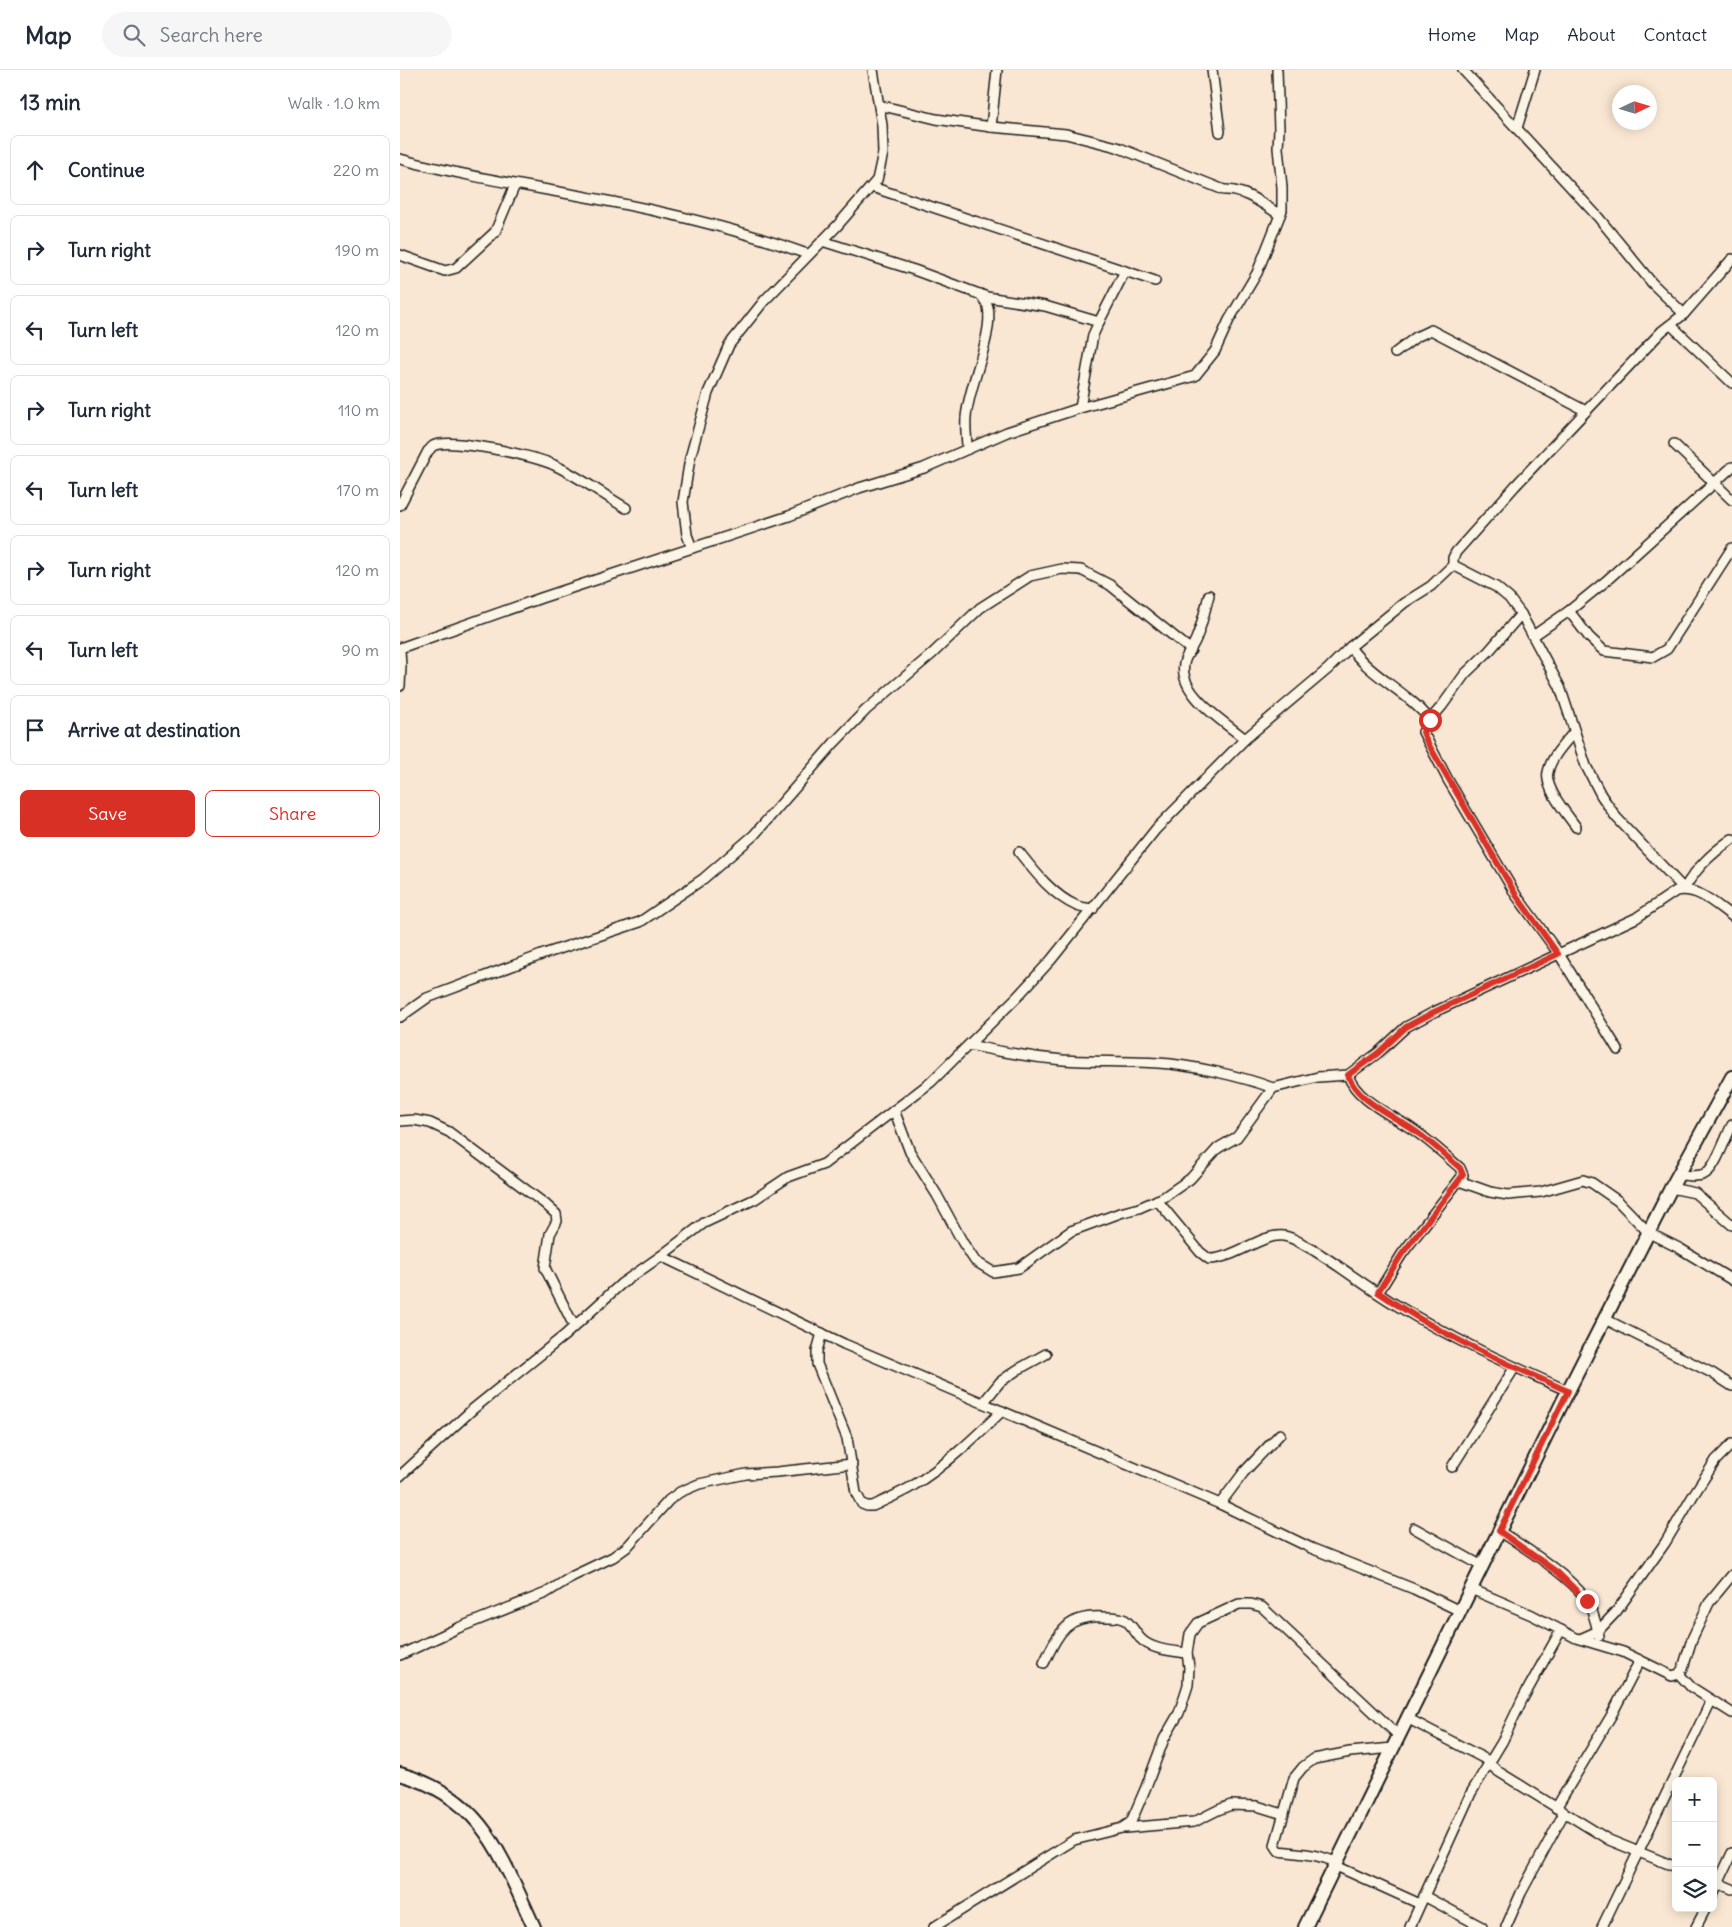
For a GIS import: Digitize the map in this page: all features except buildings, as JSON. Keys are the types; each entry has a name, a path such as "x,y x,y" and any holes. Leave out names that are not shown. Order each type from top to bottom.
{"main road":[{"path":"1305,1927 1568,1391 1671,1188 1732,1077"},
{"path":"400,1774 433,1786 455,1799 478,1822 493,1842 534,1927"}],"street":[{"path":"692,548 686,535 683,502 690,458 708,393 729,346 741,328 877,180 884,154 882,125 873,70"},
{"path":"991,127 997,70"},
{"path":"1212,70 1220,132"},
{"path":"400,686 400,649 541,598 789,516 859,488 924,468 1007,432 1080,408 1195,376 1215,351 1229,320 1257,273 1282,210 1278,148 1280,130 1277,70"},
{"path":"1464,70 1598,217 1652,283 1684,314"},
{"path":"1517,128 1535,70"},
{"path":"879,105 936,119 991,127 1066,134 1117,147 1224,190 1234,189 1280,215"},
{"path":"400,159 448,172 602,200 696,220 808,254"},
{"path":"400,255 444,271 456,268 495,232 515,185"},
{"path":"872,187 1155,281"},
{"path":"822,241 914,270 980,294 1045,306 1099,322"},
{"path":"400,1476 473,1409 574,1326 621,1284 704,1223 755,1199 788,1177 824,1164 931,1082 1016,998 1051,960 1156,829 1245,739 1328,669 1350,647 1404,603 1431,586 1453,565 1453,558 1467,539 1662,331 1684,314 1732,259"},
{"path":"1080,408 1093,336 1125,271"},
{"path":"967,449 966,419 971,390 985,342 989,318 988,305 980,294"},
{"path":"1671,325 1732,383"},
{"path":"1395,353 1424,332 1431,330 1586,411"},
{"path":"400,505 402,494 428,452 434,445 449,444 484,447 552,464 583,480 600,493 626,508"},
{"path":"1674,444 1732,500"},
{"path":"1533,636 1569,611 1606,581 1732,467"},
{"path":"1569,611 1589,637 1604,651 1653,657 1661,654 1667,649 1732,548"},
{"path":"1453,565 1496,586 1509,598 1521,614 1560,687 1569,708 1574,732 1586,766 1601,795 1616,817 1684,889 1706,897 1732,916"},
{"path":"400,1017 427,998 544,954 640,922 703,879 754,835 834,743 866,710 932,654 980,608 1030,576 1062,569 1082,570 1110,585 1190,650"},
{"path":"1209,595 1201,626 1184,667 1187,683 1204,706 1245,739"},
{"path":"1521,614 1489,651 1465,674 1423,732 1516,895 1558,954 1618,1050"},
{"path":"1350,647 1360,661 1410,699 1430,720"},
{"path":"1574,732 1560,749 1548,769 1547,776 1549,785 1576,827"},
{"path":"969,1045 1062,1060 1158,1063 1239,1078 1272,1088 1318,1077 1348,1075 1378,1053 1406,1027 1434,1012 1636,918 1676,892 1684,889 1696,870 1732,839"},
{"path":"1019,852 1038,876 1055,891 1077,906 1093,909"},
{"path":"1348,1075 1350,1084 1360,1094 1378,1108 1413,1129 1460,1168 1463,1175 1402,1254 1378,1292"},
{"path":"894,1110 910,1152 937,1195 963,1243 975,1261 993,1272 1019,1268 1071,1231 1120,1213 1140,1208 1157,1200 1190,1179 1218,1148 1237,1138 1272,1088"},
{"path":"400,1121 414,1120 430,1123 449,1132 556,1214 557,1221 550,1234 545,1268 574,1326"},
{"path":"1679,1175 1700,1176 1706,1174 1712,1167 1732,1125"},
{"path":"1459,1182 1490,1192 1508,1195 1541,1192 1583,1180 1592,1183 1618,1201 1649,1233 1679,1248 1732,1280"},
{"path":"1671,1188 1695,1193 1732,1225"},
{"path":"1157,1200 1200,1252 1209,1259 1225,1258 1269,1238 1282,1236 1294,1239 1397,1306 1462,1341 1568,1391"},
{"path":"661,1256 822,1333 1220,1504 1311,1548 1414,1589 1460,1611"},
{"path":"1605,1319 1712,1373 1732,1386"},
{"path":"822,1333 817,1350 817,1364 840,1419 852,1464 856,1493 862,1504 873,1506 910,1487 955,1454 1002,1411"},
{"path":"983,1403 1000,1382 1046,1354"},
{"path":"1452,1467 1514,1366"},
{"path":"1220,1504 1244,1472 1280,1434"},
{"path":"1580,1639 1598,1632 1616,1612 1665,1542 1716,1460 1732,1444"},
{"path":"400,1655 458,1628 546,1593 573,1576 613,1558 627,1547 668,1500 680,1492 699,1484 746,1474 852,1464"},
{"path":"1414,1528 1482,1566"},
{"path":"1499,1531 1557,1572 1587,1601 1595,1616 1601,1645"},
{"path":"1471,1589 1532,1615 1580,1639 1623,1652 1672,1676 1679,1674 1683,1668 1692,1639 1708,1603 1732,1576"},
{"path":"1122,1828 1131,1822 1164,1739 1179,1713 1188,1685 1189,1667 1187,1653 1190,1634 1198,1623 1239,1604 1251,1604 1262,1607 1399,1736"},
{"path":"1044,1663 1062,1630 1069,1623 1097,1616 1114,1617 1124,1620 1141,1639 1150,1645 1187,1653"},
{"path":"1410,1927 1471,1793 1502,1742 1522,1700 1561,1630"},
{"path":"1506,1927 1560,1811 1640,1660"},
{"path":"1679,1674 1691,1687 1732,1713"},
{"path":"1602,1927 1711,1701"},
{"path":"1407,1718 1489,1761 1499,1772 1609,1840 1672,1865"},
{"path":"1393,1748 1350,1752 1314,1759 1303,1767 1294,1778 1275,1845 1280,1851 1309,1853 1321,1856 1335,1864 1482,1927"},
{"path":"934,1927 1074,1840 1122,1828 1194,1822 1232,1805 1257,1806 1283,1814"},
{"path":"1717,1880 1732,1853"},
{"path":"1717,1882 1732,1889"},
{"path":"1696,1927 1704,1912"}],"route":[{"path":"1430,720 1423,732 1426,740 1516,895 1558,954 1406,1027 1378,1053 1348,1075 1350,1084 1360,1094 1378,1108 1413,1129 1460,1168 1463,1175 1402,1254 1378,1292 1397,1306 1478,1350 1568,1391 1499,1531 1557,1572 1587,1601"}]}
